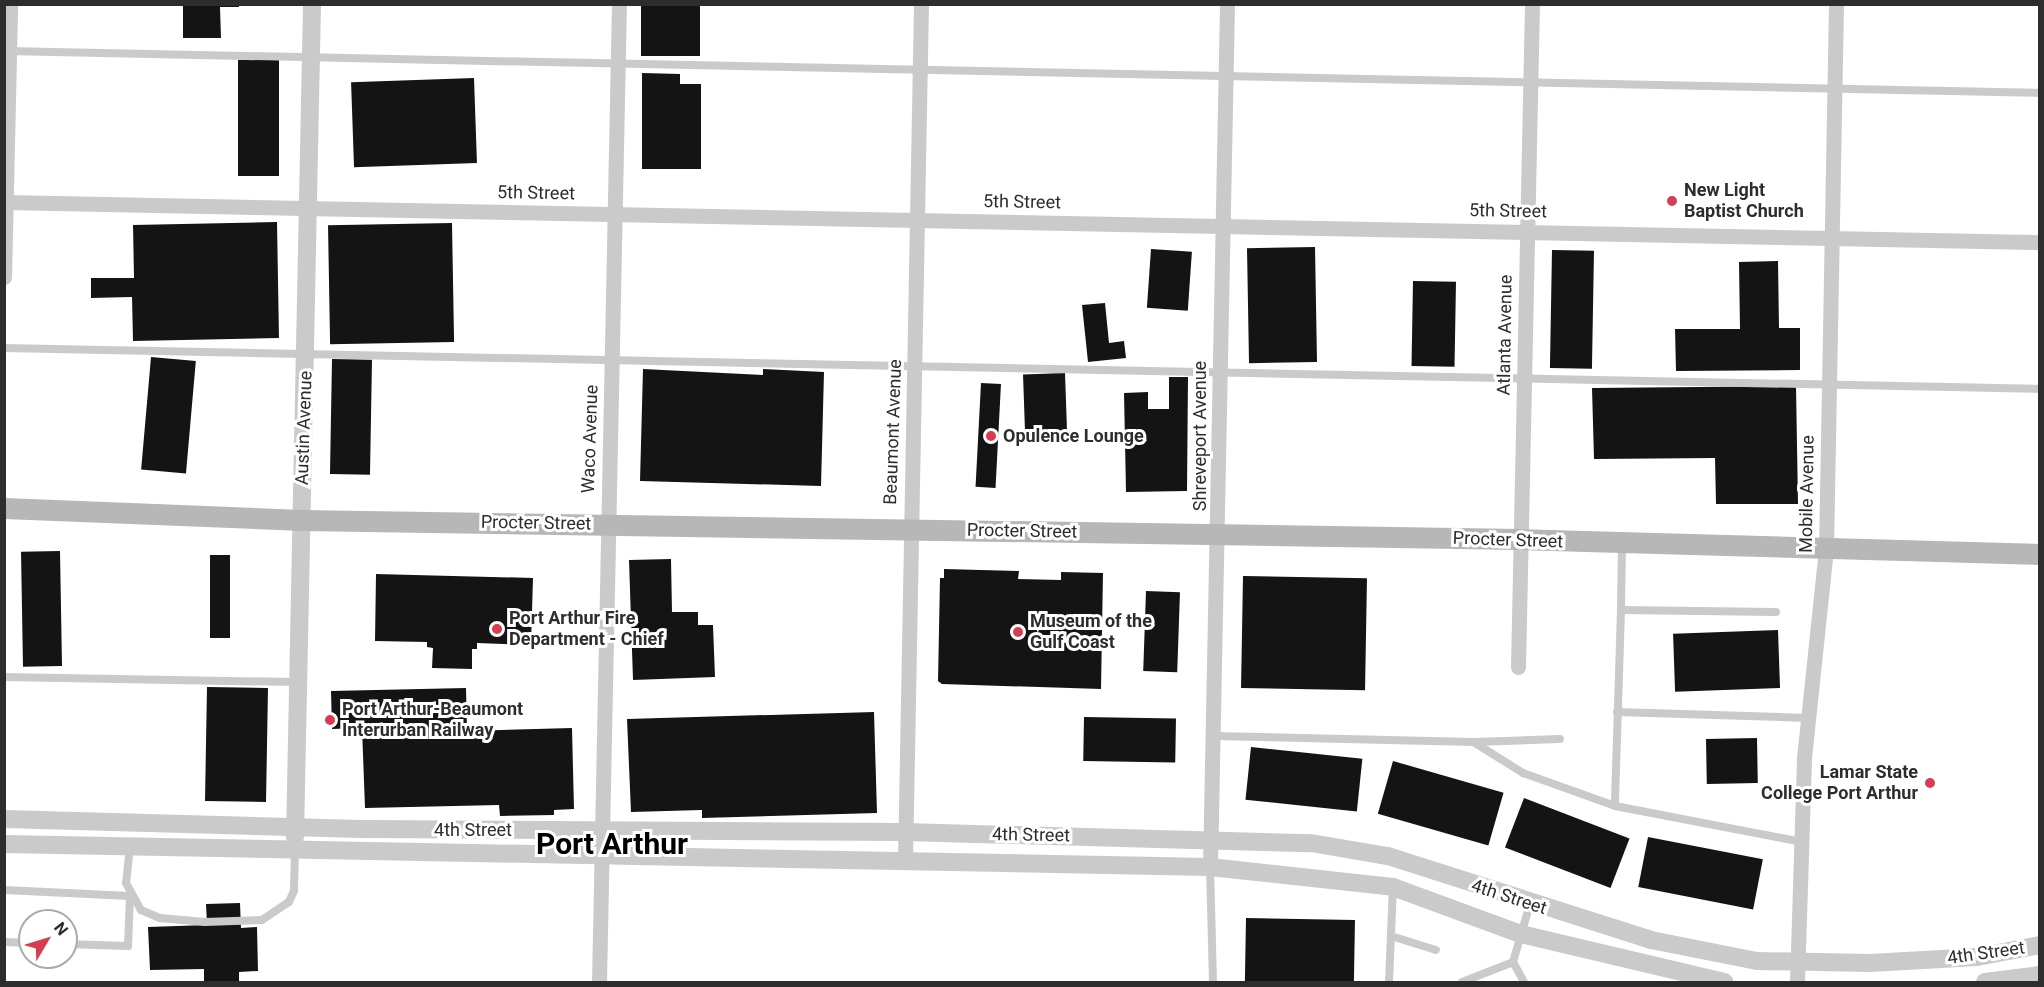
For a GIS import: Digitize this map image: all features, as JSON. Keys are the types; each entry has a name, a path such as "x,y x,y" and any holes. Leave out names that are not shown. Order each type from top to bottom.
{"main road":[{"name":"Procter Street","path":"4,508 301,520 1519,539 1827,550 2040,554"}],"street":[{"path":"4,277 6,51 10,4"},
{"name":"Austin Avenue","path":"295,851 301,520 307,353 312,4"},
{"name":"Waco Avenue","path":"599,982 600,831 618,4"},
{"name":"Beaumont Avenue","path":"904,861 921,4"},
{"name":"Shreveport Avenue","path":"1210,867 1220,534 1218,374 1227,4"},
{"name":"Atlanta Avenue","path":"1518,667 1532,4"},
{"name":"Mobile Avenue","path":"1797,982 1808,718 1827,550 1836,4"},
{"name":"5th Street","path":"5,202 2040,242"},
{"name":"4th Street","path":"4,819 600,831 905,832 1311,843 1388,856 1530,904 1651,940 1757,961 1977,957 2040,945"},
{"name":"4th Street","path":"4,844 1210,867 1393,887 1521,934 1724,982"},
{"name":"4th Street","path":"1985,982 2040,975"}],"lane":[{"path":"6,51 920,72 2040,93"},
{"path":"4,348 612,359 1218,374 1524,376 2040,388"},
{"path":"1615,806 1622,544"},
{"path":"1621,610 1776,612"},
{"path":"4,677 299,682"},
{"path":"1617,712 1808,718"},
{"path":"1214,736 1474,742 1560,739"},
{"path":"1474,742 1523,773 1615,806 1802,842"},
{"path":"130,846 126,884 130,896 141,910 160,918 262,920 292,897 295,851"},
{"path":"1210,867 1214,982"},
{"path":"1389,982 1393,887"},
{"path":"4,890 130,896"},
{"path":"78,944 128,946 130,896"},
{"path":"1524,982 1513,962 1530,904"},
{"path":"1391,936 1436,950"},
{"path":"1462,982 1513,962"}],"building":[{"path":"183,4 239,4 239,7 220,7 221,38 183,38"},
{"path":"641,4 700,4 700,56 641,56"},
{"path":"238,60 279,60 279,176 238,176"},
{"path":"642,73 680,74 680,84 701,84 701,169 642,169"},
{"path":"474,78 477,163 354,167 351,82"},
{"path":"277,222 279,338 133,341 132,297 91,298 91,278 134,278 133,225"},
{"path":"452,223 454,342 330,344 328,225"},
{"path":"1315,247 1317,362 1249,363 1247,248"},
{"path":"1151,249 1192,252 1188,311 1147,308"},
{"path":"1552,250 1594,251 1592,369 1550,368"},
{"path":"1778,261 1779,328 1800,328 1800,370 1676,371 1675,329 1740,329 1739,262"},
{"path":"1413,281 1456,282 1455,367 1412,366"},
{"path":"1105,303 1109,343 1124,341 1126,358 1088,362 1082,305"},
{"path":"151,357 196,361 186,473 141,470"},
{"path":"332,359 372,360 370,475 330,474"},
{"path":"643,369 763,375 763,369 824,372 821,486 640,481"},
{"path":"1065,373 1067,431 1025,432 1023,374"},
{"path":"1169,377 1188,377 1187,491 1126,492 1124,393 1148,392 1148,409 1169,409"},
{"name":"Opulence Lounge","path":"981,383 1001,384 996,488 976,487"},
{"path":"1796,386 1798,504 1716,504 1715,458 1594,459 1592,388"},
{"path":"60,551 62,666 23,667 21,552"},
{"path":"210,555 230,555 230,638 210,638"},
{"path":"671,559 672,612 698,612 698,625 713,625 715,677 633,680 629,560"},
{"path":"944,569 1019,571 1018,579 1061,580 1061,572 1103,573 1101,689 942,684 938,681 940,578 944,578"},
{"path":"376,574 533,578 531,645 477,643 477,649 472,649 472,669 432,668 433,648 427,647 427,642 375,641"},
{"path":"1243,576 1367,578 1365,690 1241,688"},
{"path":"1146,591 1180,592 1177,672 1143,671"},
{"path":"1778,630 1780,688 1675,692 1673,634"},
{"path":"207,687 268,688 266,802 205,801"},
{"path":"466,688 467,731 572,728 574,809 554,810 554,815 500,816 499,805 365,808 362,728 332,729 331,691"},
{"path":"874,712 877,813 702,818 702,810 631,812 627,719"},
{"path":"1084,717 1176,719 1175,763 1083,761"},
{"path":"1757,738 1758,783 1707,784 1706,739"},
{"path":"1251,747 1362,759 1357,811 1245,800"},
{"path":"1393,761 1504,793 1488,846 1378,814"},
{"path":"1524,798 1629,838 1611,888 1505,847"},
{"path":"1648,837 1763,859 1753,909 1638,887"},
{"path":"240,903 241,928 257,927 258,971 239,972 239,982 204,982 204,969 150,970 148,927 207,925 206,904"},
{"path":"1246,918 1355,920 1354,982 1245,982"}],"place":[{"name":"New Light Baptist Church","path":"1672,201"},
{"name":"Opulence Lounge","path":"991,436"},
{"name":"Port Arthur Fire Department - Chief","path":"497,629"},
{"name":"Museum of the Gulf Coast","path":"1018,632"},
{"name":"Port Arthur-Beaumont Interurban Railway","path":"330,720"},
{"name":"Lamar State College Port Arthur","path":"1930,783"}],"district":[{"name":"Port Arthur","path":"612,844"}]}
